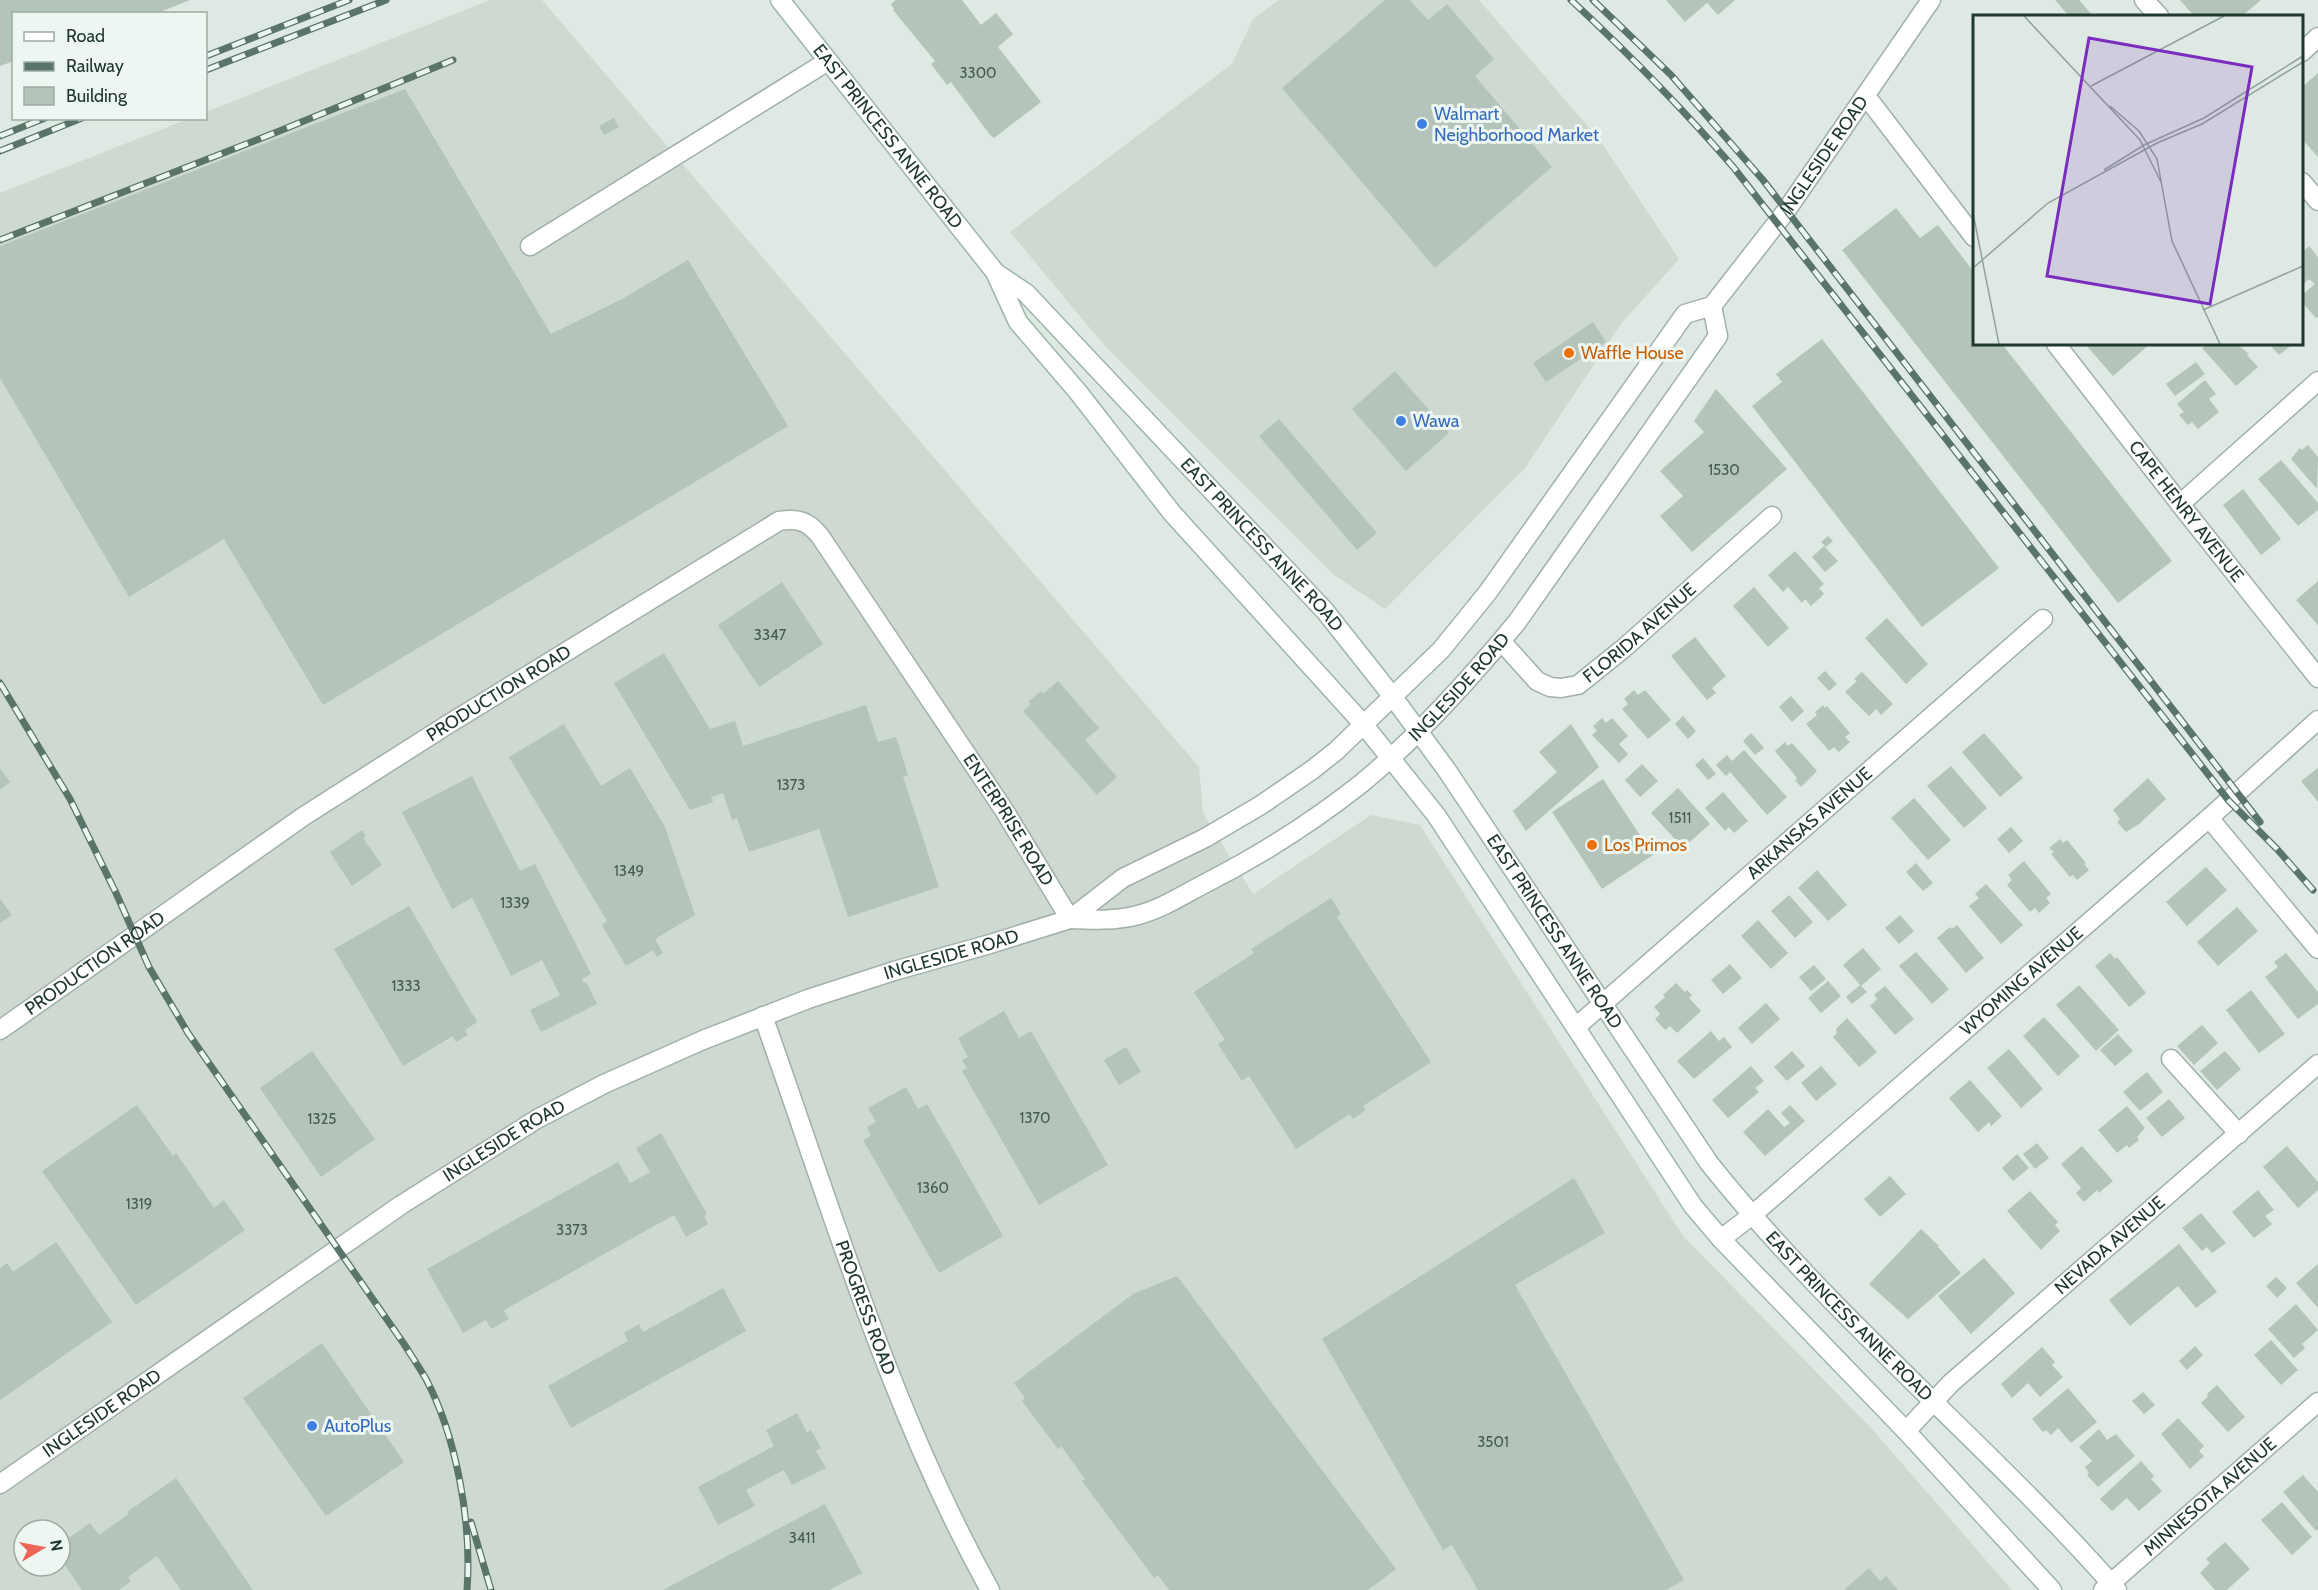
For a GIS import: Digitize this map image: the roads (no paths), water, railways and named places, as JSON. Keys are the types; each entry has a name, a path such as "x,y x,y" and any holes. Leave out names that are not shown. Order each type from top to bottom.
{"street":[{"name":"EAST PRINCESS ANNE ROAD","path":"780,0 995,272 1018,322 1078,392 1172,513 1364,725 1436,815 1693,1206 1721,1239 1906,1431 2052,1590"},
{"name":"INGLESIDE ROAD","path":"1070,919 1123,878 1205,838 1261,805 1328,758 1441,650 1488,592 1685,314 1712,306 1786,211 1931,0"},
{"path":"2144,0 2158,15"},
{"path":"2303,50 2318,37"},
{"path":"530,246 828,61"},
{"path":"1866,96 1973,236"},
{"path":"2303,184 2318,201"},
{"name":"EAST PRINCESS ANNE ROAD","path":"995,272 1026,293 1202,478 1214,494 1324,611 1393,697 1446,769 1709,1163 1751,1216 1810,1279 2053,1520 2110,1588"},
{"name":"INGLESIDE ROAD","path":"0,1484 400,1205 537,1119 604,1084 763,1016 894,971 1070,919 1101,920 1138,915 1240,866 1285,837 1361,783 1390,757 1418,730 1517,622 1718,336 1712,306"},
{"name":"CAPE HENRY AVENUE","path":"2057,345 2318,678"},
{"path":"2180,504 2318,381"},
{"name":"FLORIDA AVENUE","path":"1501,641 1537,681 1550,687 1578,685 1624,648 1772,516"},
{"name":"PRODUCTION ROAD","path":"0,1030 304,816 779,521 792,519 804,521 812,526 946,723"},
{"name":"ARKANSAS AVENUE","path":"1575,1027 2043,618"},
{"name":"WYOMING AVENUE","path":"1721,1239 1751,1216 2209,818 2318,720"},
{"name":"ENTERPRISE ROAD","path":"946,723 1004,810 1070,919"},
{"path":"2209,818 2318,949"},
{"name":"PROGRESS ROAD","path":"763,1016 878,1344 936,1481 990,1590"},
{"path":"2171,1059 2239,1134"},
{"name":"NEVADA AVENUE","path":"1906,1431 1951,1383 2318,1064"},
{"name":"MINNESOTA AVENUE","path":"2110,1588 2318,1402"}],"railway":[{"path":"207,56 349,0"},
{"path":"207,70 386,0"},
{"path":"1571,0 1655,82 1734,168 2229,801 2277,849 2313,890"},
{"path":"1593,0 1671,75 1763,180 2260,822"},
{"path":"0,240 277,132 453,60"},
{"path":"0,136 40,120"},
{"path":"0,151 77,120"},
{"path":"0,683 70,799 149,967 188,1033 426,1379 446,1428 460,1482 467,1537 467,1590"},
{"path":"471,1522 491,1590"}],"place":[{"name":"Walmart Neighborhood Market","path":"1422,124"},
{"name":"Waffle House","path":"1569,353"},
{"name":"Wawa","path":"1401,421"},
{"name":"Los Primos","path":"1592,845"},
{"name":"AutoPlus","path":"312,1426"}]}
